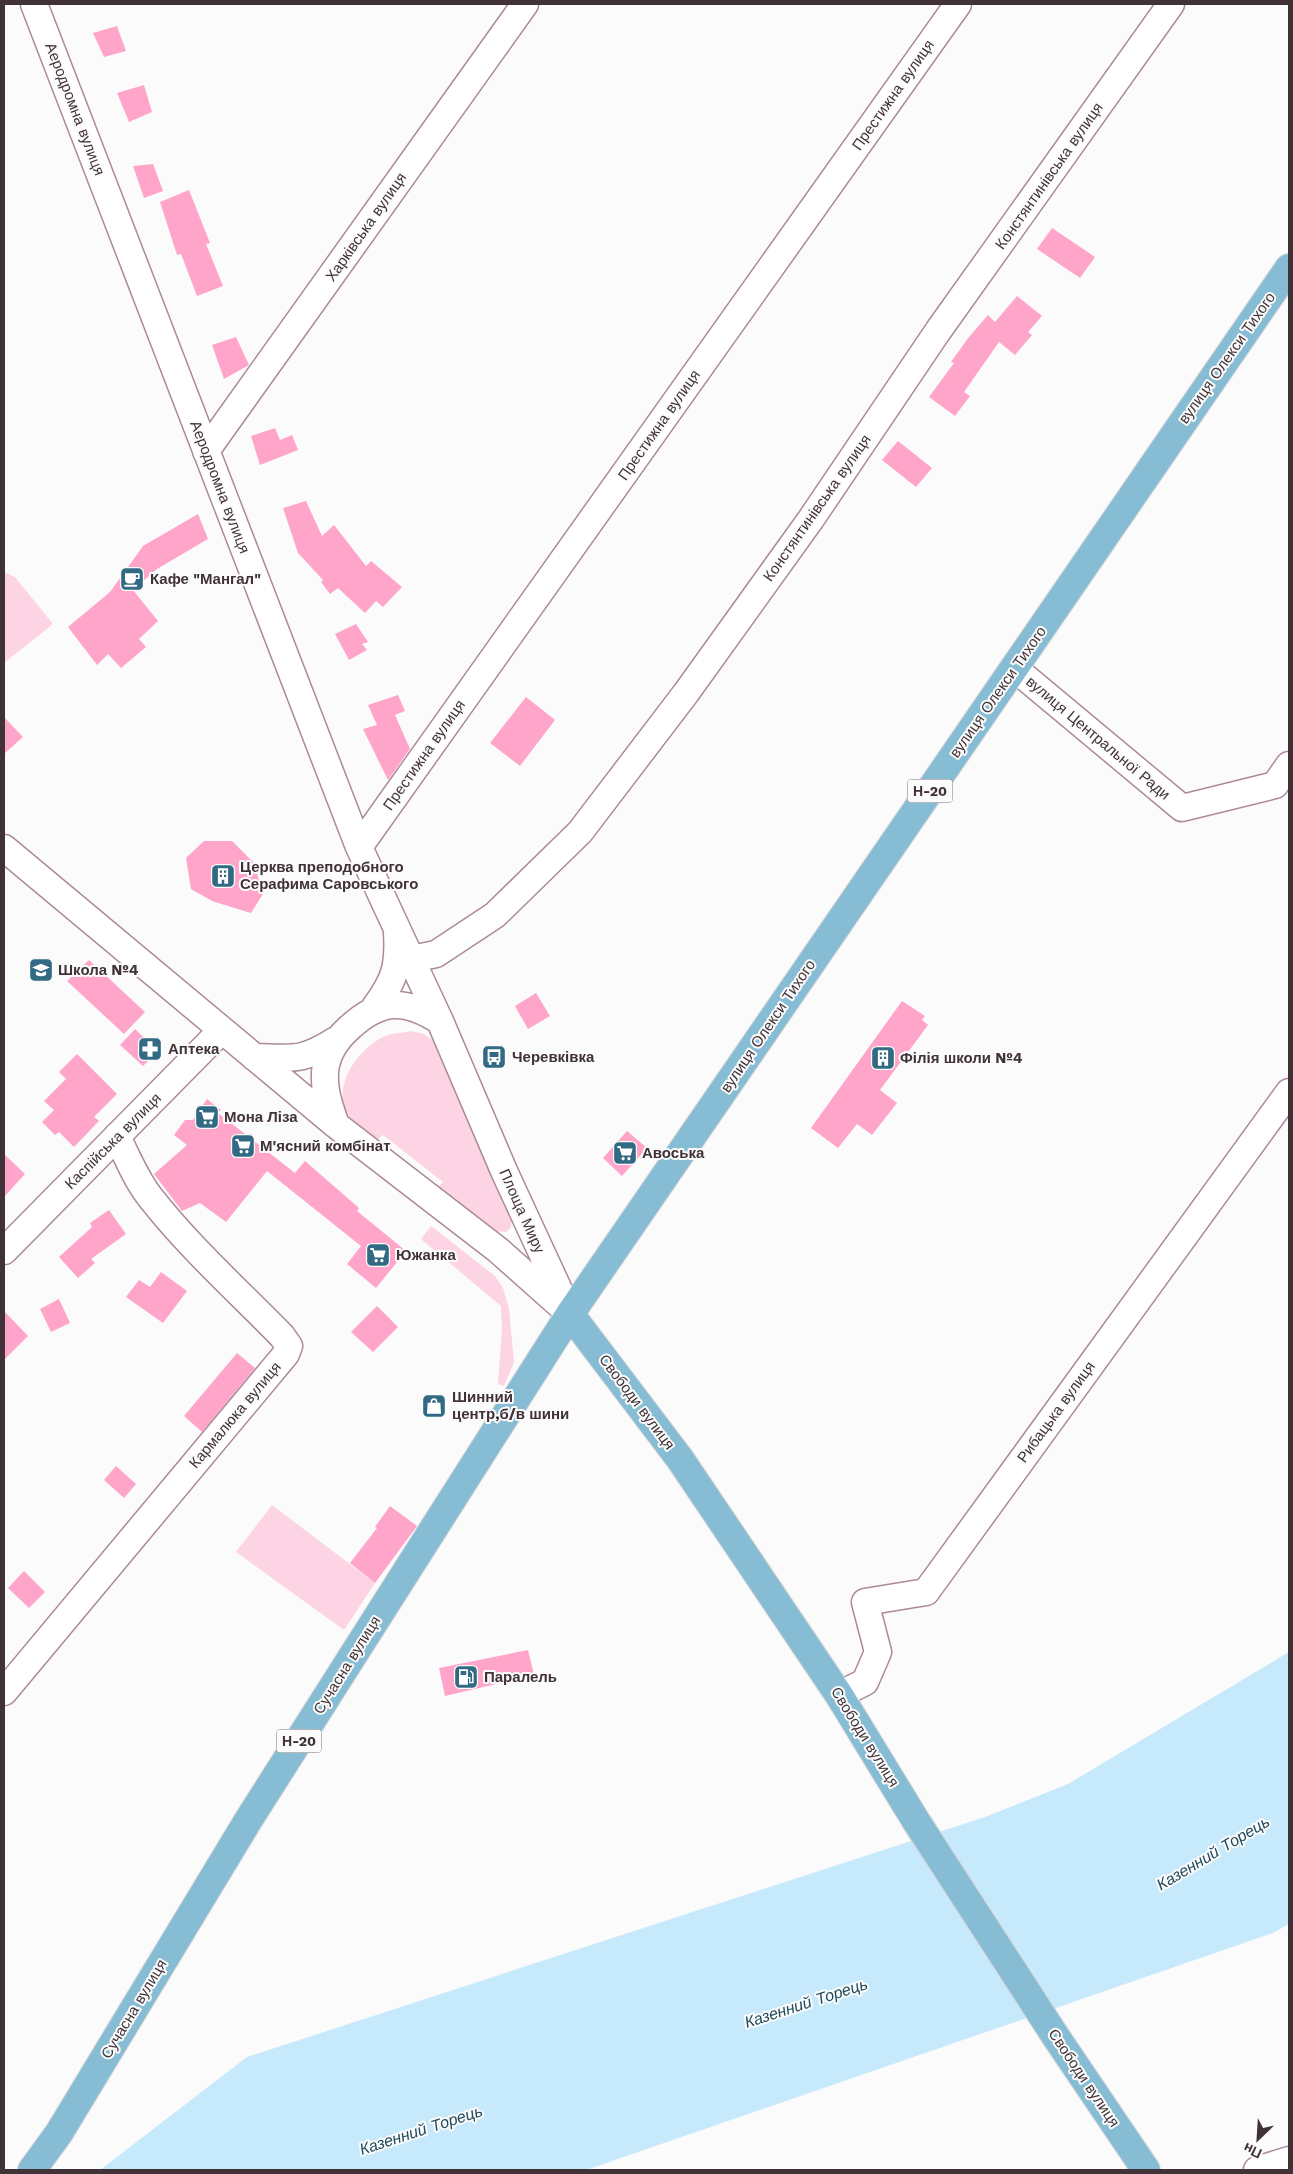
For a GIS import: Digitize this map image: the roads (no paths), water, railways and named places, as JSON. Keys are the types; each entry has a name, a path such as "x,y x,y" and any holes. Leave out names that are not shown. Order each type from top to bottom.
{"main road":[{"name":"вулиця Олекси Тихого","path":"570,1314 1289,268"},
{"name":"Свободи вулиця","path":"570,1314 680,1459 839,1695 916,1821 1056,2037 1146,2170"},
{"name":"Сучасна вулиця","path":"32,2170 59,2133 249,1819 570,1314"}],"street":[{"name":"Аеродромна вулиця","path":"34,4 359,846 440,1021"},
{"name":"Харківська вулиця","path":"206,451 525,4"},
{"name":"Престижна вулиця","path":"359,846 958,4"},
{"name":"Констянтинівська вулиця","path":"412,959 436,954 495,915 580,832 686,693 811,519 938,331 1170,4"},
{"name":"вулиця Центральної Ради","path":"1014,668 1182,808 1275,785 1289,765"},
{"name":"Площа Миру","path":"4,848 336,1125 498,1250 570,1314"},
{"path":"254,1056 298,1059 315,1053 336,1040 376,1008 396,973 398,956 396,929"},
{"path":"376,1008 401,1005 422,1009 440,1021"},
{"name":"Площа Миру","path":"440,1021 504,1171 570,1314"},
{"name":"Каспійська вулиця","path":"4,1251 222,1030"},
{"path":"336,1040 326,1064 325,1090 336,1125"},
{"name":"Рибацька вулиця","path":"839,1695 865,1682 878,1652 865,1602 926,1592 1289,1092"},
{"name":"Кармалюка вулиця","path":"4,1692 286,1354 288,1346 282,1336 196,1250 149,1196 133,1170 117,1136"},
{"path":"1257,2170 1289,2160"}],"water":[{"name":"Казенний Торець","path":"1289,1652 1289,1924 1273,1933 586,2170 100,2170 247,2057 985,1817 1068,1784"}],"place":[{"name":"Кафе \"Мангал\"","path":"132,579"},
{"name":"Церква преподобного Серафима Саровського","path":"223,876"},
{"name":"Школа №4","path":"41,970"},
{"name":"Аптека","path":"150,1049"},
{"name":"Черевківка","path":"494,1057"},
{"name":"Філія школи №4","path":"883,1058"},
{"name":"Мона Ліза","path":"207,1117"},
{"name":"М'ясний комбінат","path":"243,1146"},
{"name":"Авоська","path":"625,1153"},
{"name":"Южанка","path":"378,1255"},
{"name":"Шинний центр,б/в шини","path":"434,1406"},
{"name":"Паралель","path":"466,1677"}]}
